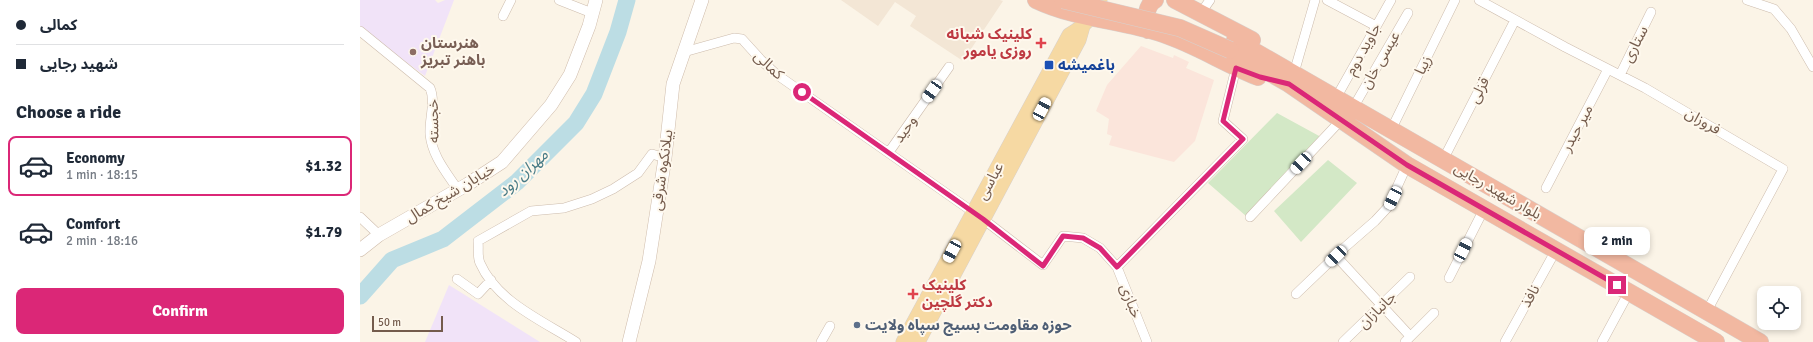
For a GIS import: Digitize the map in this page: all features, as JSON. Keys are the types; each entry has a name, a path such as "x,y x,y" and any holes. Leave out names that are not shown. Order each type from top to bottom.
{"highway":[{"path":"1036,0 1087,22 1148,30 1162,34 1207,52 1236,68 1260,77 1291,78"},
{"path":"1063,0 1180,28 1232,45"},
{"path":"1104,0 1185,18 1232,45"},
{"path":"1148,30 1145,23 1151,2 1155,0"},
{"path":"1187,6 1263,45 1291,78 1348,113 1407,165 1630,292 1706,339"},
{"name":"بلوار شهید رجایی","path":"1232,45 1291,78 1336,98 1348,113 1391,130 1760,342"}],"main road":[{"name":"بیلانکوه شرقی","path":"629,342 649,260 665,158 673,84 702,0"},
{"name":"عباسى","path":"918,342 978,216 1069,34 1087,22 1100,0"},
{"name":"خیابان شیخ کمال","path":"360,250 379,235 458,190 502,162 551,105 570,75 594,6"},
{"name":"عباسى","path":"903,342 978,216"}],"street":[{"path":"503,16 511,0"},
{"path":"559,0 594,6"},
{"path":"1187,6 1210,0"},
{"path":"1291,78 1316,0"},
{"path":"1327,0 1376,26"},
{"name":"جاوید دوم","path":"1336,98 1391,0"},
{"name":"زیبا","path":"1391,130 1455,0"},
{"name":"فروزان","path":"1479,0 1620,75 1719,130 1783,169 1707,311"},
{"path":"1747,0 1774,9 1791,29 1813,67"},
{"name":"ستاری","path":"1620,75 1651,12"},
{"name":"عیسی خان","path":"1250,217 1348,113 1408,13"},
{"name":"قزلی","path":"1443,160 1515,20"},
{"name":"خجسته","path":"361,34 430,88 433,93 430,118 434,154 458,190"},
{"name":"کمالی","path":"684,52 734,38 742,39 776,74 978,216"},
{"name":"وحید","path":"889,152 949,67"},
{"path":"1117,267 1243,139 1223,121 1236,68"},
{"name":"میر حیدر","path":"1546,188 1608,69"},
{"path":"576,342 511,302 491,280 479,262 478,242 531,211 564,208 592,199 606,192 638,173 652,154 665,158"},
{"path":"1296,294 1375,221 1388,207 1407,165"},
{"path":"1449,278 1484,209"},
{"name":"خبازی","path":"978,216 1043,266 1063,236 1083,238 1100,248 1117,267 1147,342"},
{"path":"360,217 379,235"},
{"name":"نافذ","path":"1505,342 1556,250"},
{"path":"1336,256 1382,306 1408,339 1434,313"},
{"name":"جانبازان","path":"1343,342 1382,306 1410,277"},
{"path":"457,279 478,294 491,280"},
{"path":"1602,342 1630,292"},
{"path":"821,342 830,326"}],"shaded area":[{"name":"هنرستان باهنر تبریز","path":"360,0 435,0 438,3 445,0 454,0 425,76 360,28"},
{"path":"841,0 1003,1 963,61 910,26 916,16 895,2 878,26"},
{"path":"1141,46 1173,58 1174,55 1189,62 1186,68 1214,80 1195,141 1174,162 1109,145 1112,136 1107,134 1109,119 1096,111 1107,85"},
{"path":"449,285 540,342 425,342"}],"green space":[{"path":"1277,113 1321,137 1246,216 1208,183"},
{"path":"1328,160 1357,183 1301,242 1274,211"}],"waterway":[{"name":"مهران رود","path":"360,296 392,260 443,239 517,182 576,123 594,94 618,32 627,0"}],"place":[{"name":"کلینیک شبانه روزی یامور","path":"1041,43"},
{"name":"هنرستان باهنر تبریز","path":"413,52"},
{"name":"باغمیشه","path":"1049,65"},
{"name":"کلینیک دکتر گلچین","path":"913,294"},
{"name":"حوزه مقاومت بسیج سپاه ولایت","path":"857,325"}],"route":[{"path":"802,92 983,219 1043,266 1063,236 1083,238 1100,248 1117,267 1243,139 1223,121 1236,68 1260,77 1289,84 1407,165 1617,285"}]}
